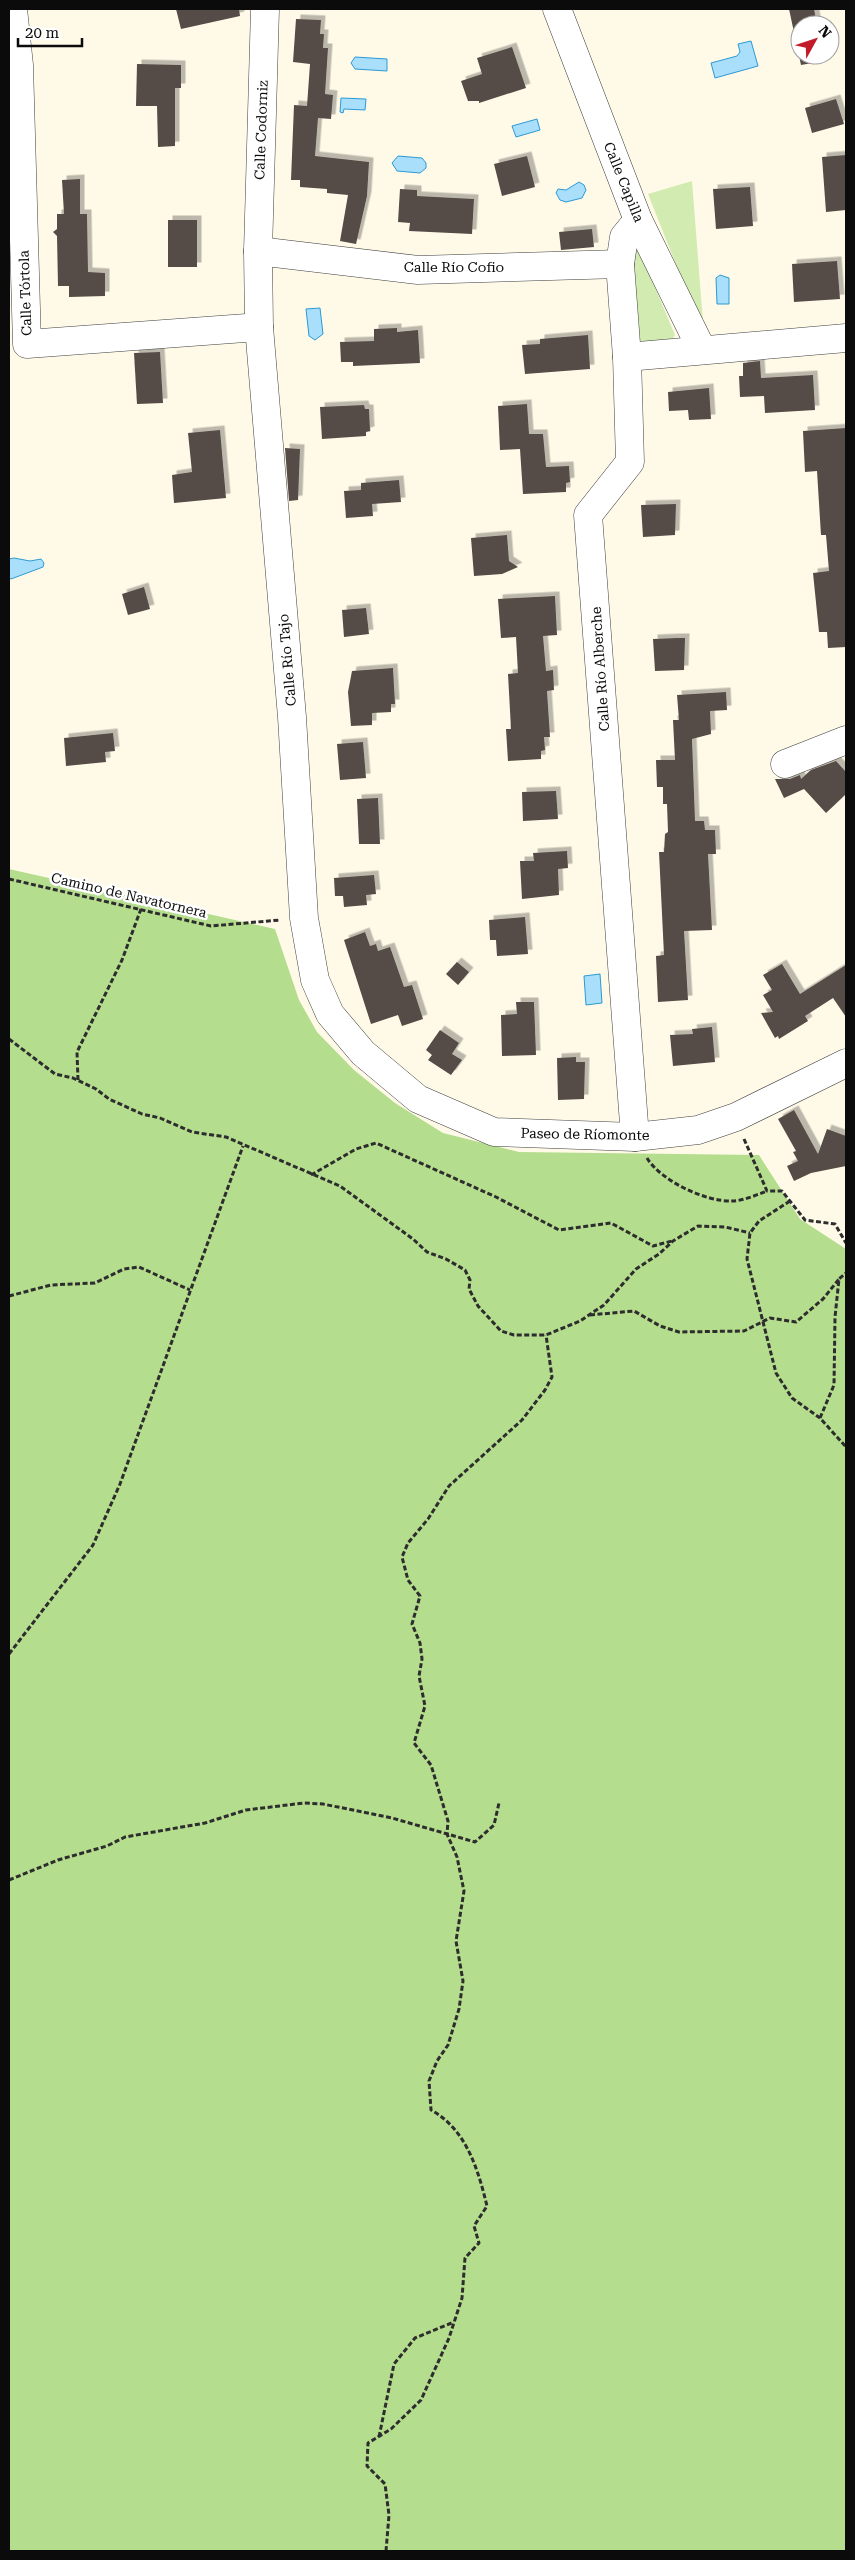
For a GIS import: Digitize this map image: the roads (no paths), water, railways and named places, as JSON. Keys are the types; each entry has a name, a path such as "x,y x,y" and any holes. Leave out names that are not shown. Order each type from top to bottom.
{"street":[{"name":"Calle Tórtola","path":"12,9 19,65 27,344 260,327"},
{"name":"Calle Codorniz","path":"258,251 265,9"},
{"name":"Calle Capilla","path":"557,9 638,220 702,350"},
{"name":"Calle Río Alberche","path":"635,1137 588,515 630,462 627,357 620,264 624,237 638,220"},
{"name":"Calle Río Tajo","path":"258,251 260,327 292,717 304,918 315,980 330,1014 362,1053"},
{"name":"Calle Río Cofio","path":"258,251 418,270 620,264"},
{"path":"627,357 846,338"},
{"path":"785,764 846,740"},
{"name":"Paseo de Ríomonte","path":"362,1053 418,1099 494,1132 635,1137 698,1130 736,1117 846,1063"}],"water":[{"path":"751,41 758,66 715,78 711,63 737,56 740,52 738,44"},
{"path":"355,57 387,59 387,71 355,69 351,63"},
{"path":"341,98 366,99 365,110 344,109 343,113 340,112"},
{"path":"537,119 540,130 516,137 512,126"},
{"path":"398,156 422,158 426,163 426,168 420,173 397,171 392,163"},
{"path":"579,182 584,185 586,190 582,198 566,202 560,200 556,193 558,189 566,190"},
{"path":"720,275 729,278 729,304 717,304 716,278"},
{"path":"320,308 323,334 315,340 309,336 306,309"},
{"path":"9,559 30,561 41,559 44,563 43,567 11,579 9,578"},
{"path":"600,974 602,1003 586,1005 584,976"}]}
